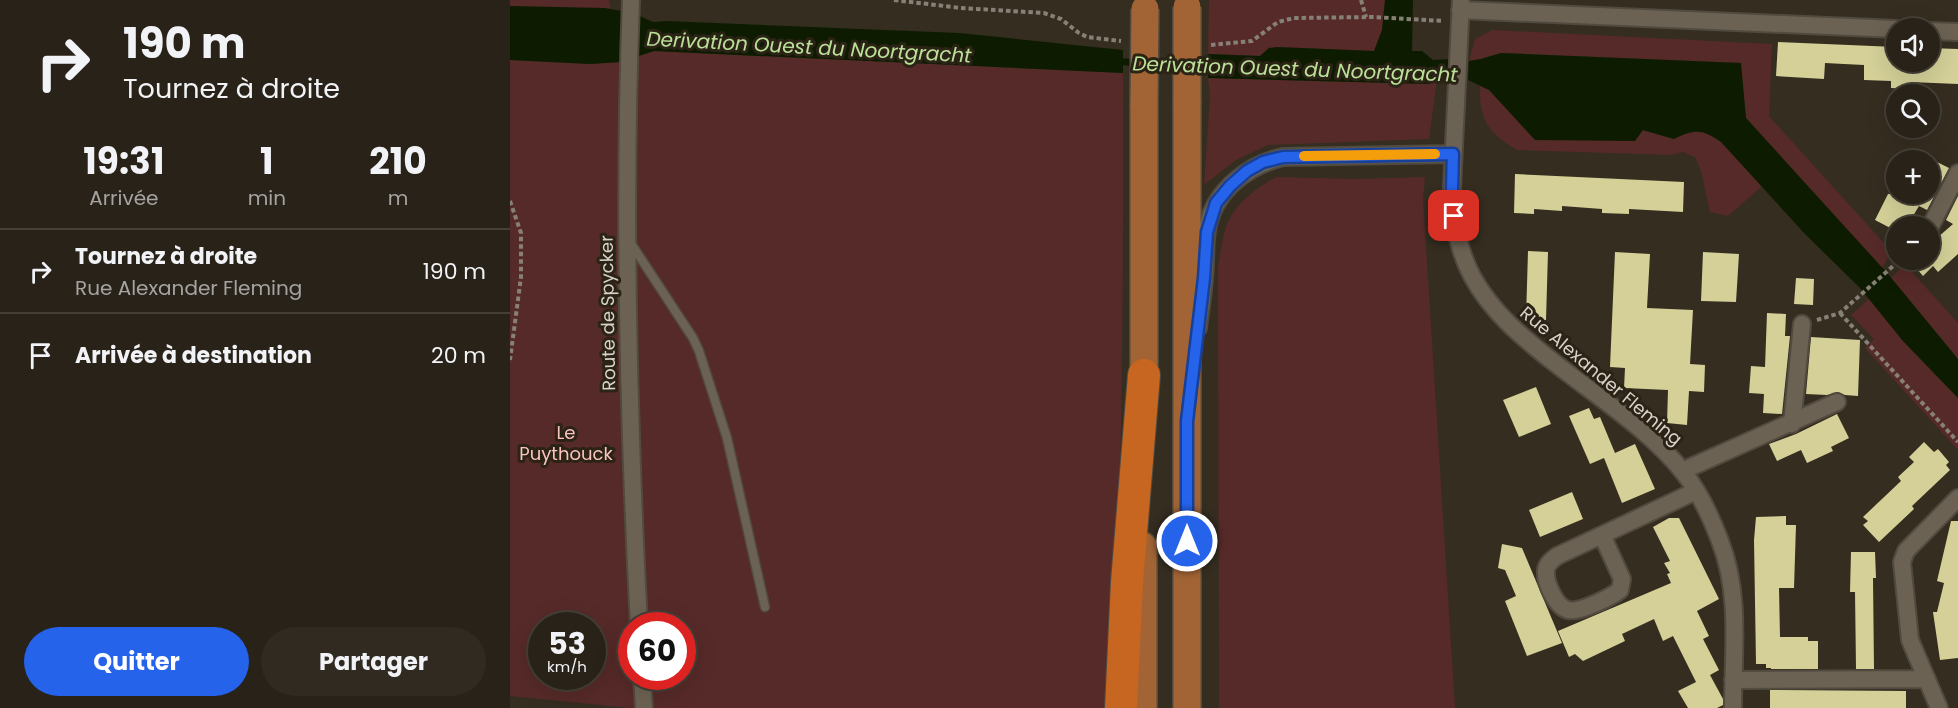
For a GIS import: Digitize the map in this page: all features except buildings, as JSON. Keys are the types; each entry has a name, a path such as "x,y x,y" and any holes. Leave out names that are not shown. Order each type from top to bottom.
{"highway":[{"path":"1121,708 1144,375"}],"main road":[{"path":"1143,708 1145,4"},
{"path":"1187,4 1187,708"}],"street":[{"name":"Route de Spycker","path":"631,5 626,236 631,476 638,612"},
{"path":"1461,5 1886,28"},
{"name":"Rue Alexander Fleming","path":"1461,5 1452,195 1458,240 1471,275 1487,300 1505,321 1655,442 1682,471 1696,491 1721,543 1731,579 1733,708"},
{"path":"1940,31 1958,32"},
{"path":"1187,421 1208,223 1216,203 1230,186 1255,166 1283,157 1453,154"},
{"path":"1937,216 1958,173"},
{"path":"1792,424 1802,324"},
{"path":"1682,471 1837,402"},
{"path":"1602,535 1622,579 1620,590 1578,611 1565,609 1557,601 1547,578 1547,566 1557,556 1696,491"},
{"path":"1939,708 1910,640 1902,562 1906,551 1958,498"},
{"path":"1733,680 1927,679"},
{"path":"643,690 644,708"}],"lane":[{"path":"626,236 699,351 727,438 765,608"}],"path":[{"path":"894,0 961,8 1044,13 1061,19 1087,37 1121,41"},
{"path":"1361,0 1366,17"},
{"path":"1211,45 1252,41 1278,22 1286,19 1373,17 1445,21"},
{"path":"510,201 521,233 521,277 510,360"},
{"path":"1888,270 1840,313 1958,442"}],"green space":[{"path":"510,0 609,0 611,10 510,6"},
{"path":"1209,0 1385,0 1382,30 1374,51 1277,47 1269,48 1260,56 1208,54"},
{"path":"1492,30 1772,44 1769,116 1886,245 1886,261 1882,269 1746,118 1740,63 1501,53 1469,61 1475,39"},
{"name":"Le Puythouck","path":"654,51 1123,73 1122,390 1114,708 630,708 510,696 510,60 590,64 621,62"},
{"path":"1208,78 1429,84 1437,79 1429,139 1268,145 1236,160 1204,185 1210,97"},
{"path":"1480,85 1489,90 1674,139 1693,132 1705,132 1727,147 1762,186 1728,216 1710,212 1701,171 1695,157 1683,152 1670,155 1517,150 1498,137 1487,124 1481,107"},
{"path":"1276,177 1355,179 1425,177 1423,198 1455,708 1219,708 1218,265 1223,236 1235,211 1254,192"},
{"path":"1899,270 1910,270 1958,323 1958,359 1891,278"},
{"path":"1869,299 1903,341 1958,398 1958,450 1865,348 1874,339 1851,315"}],"water":[{"path":"1385,0 1413,0 1412,51 1422,51 1433,60 1451,59 1450,78 1437,79 1429,84 1208,78 1208,54 1260,56 1269,48 1277,47 1374,51 1382,30"},
{"path":"510,6 605,8 633,13 653,22 959,33 1123,50 1123,73 654,51 621,62 590,64 510,60"},
{"path":"1501,53 1741,63 1746,118 1888,274 1958,359 1958,398 1903,341 1860,288 1805,234 1721,142 1698,132 1688,133 1674,139 1643,130 1635,141 1535,140 1489,90 1468,80 1469,61"}],"waterway":[{"name":"Derivation Ouest du Noortgracht","path":"1114,61 1139,63"},
{"name":"Derivation Ouest du Noortgracht","path":"1150,63 1181,65"},
{"name":"Derivation Ouest du Noortgracht","path":"1192,66 1217,68"}],"slow traffic":[{"path":"1304,156 1435,154"}],"route":[{"path":"1187,541 1187,421 1204,278 1208,223 1216,203 1247,171 1263,162 1283,157 1453,154 1454,216"}]}
